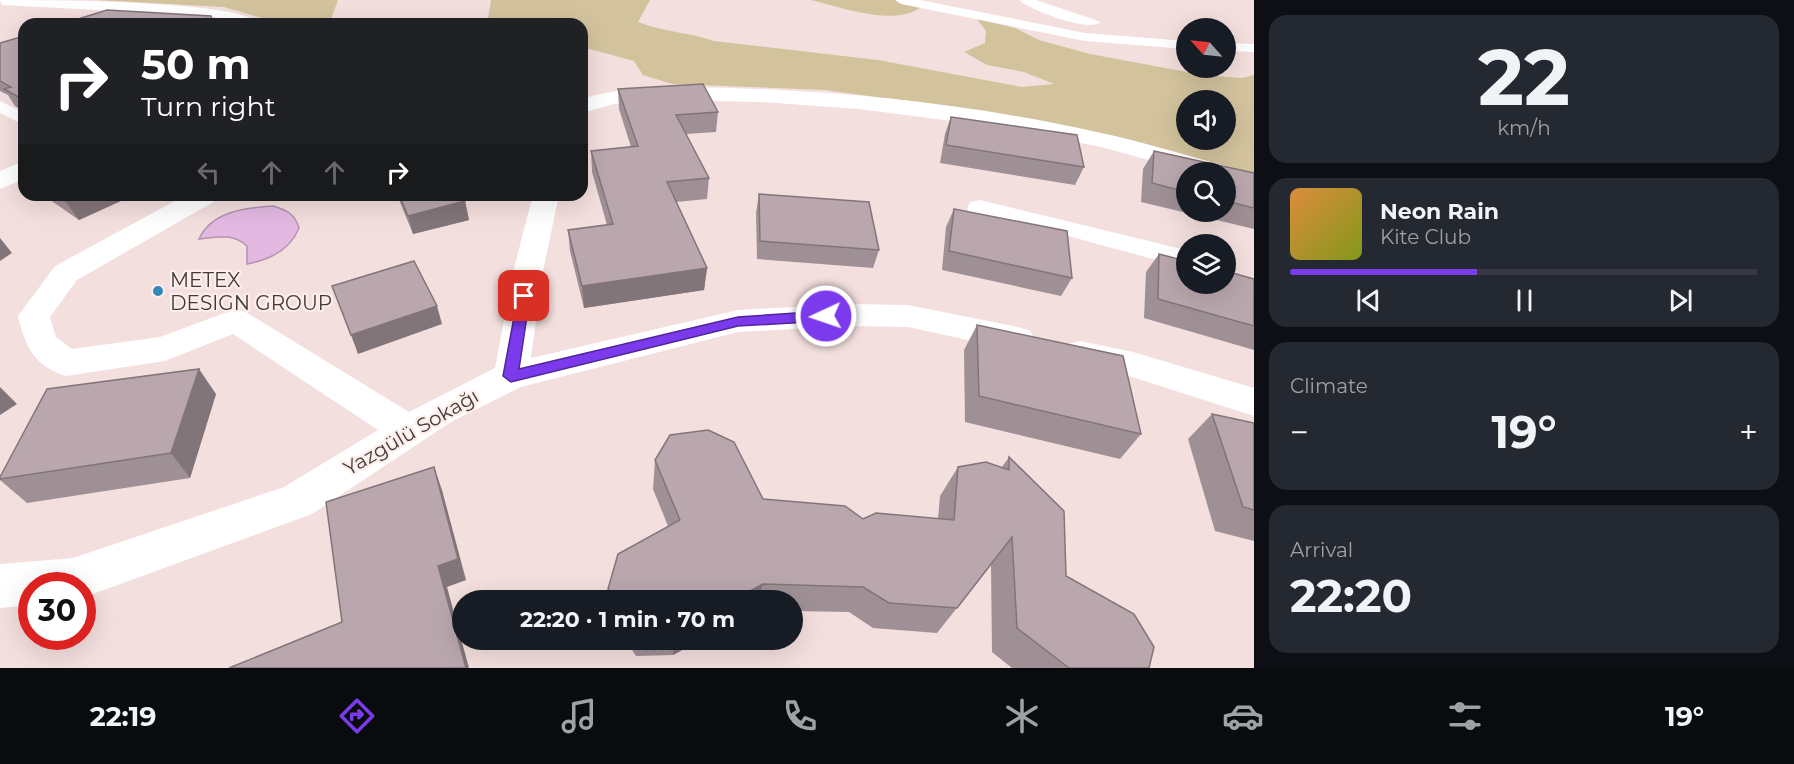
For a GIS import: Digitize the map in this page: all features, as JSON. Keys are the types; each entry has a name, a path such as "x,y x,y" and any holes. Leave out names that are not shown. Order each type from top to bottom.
{"street":[{"path":"2,0 210,11 240,18"},
{"path":"588,104 610,98 659,94 757,95 931,110 1101,140 1183,162"},
{"path":"0,180 18,172"},
{"path":"195,201 66,273 34,316 41,344 66,363 165,349 235,321 408,430"},
{"path":"511,376 527,276 545,201"},
{"path":"980,208 1062,226 1176,256"},
{"name":"Yazgülü Sokağı","path":"0,586 73,580 297,501 438,412 511,376 738,321 848,315 908,316 1133,365 1254,402"}],"lane":[{"path":"901,0 1085,37 1176,44"},
{"path":"1025,0 1076,20 1109,23"},
{"path":"1236,47 1254,48"},
{"path":"0,106 18,116"}],"shaded area":[{"path":"96,0 338,0 331,18 262,18 224,7"},
{"path":"491,0 650,0 638,22 657,28 714,41 878,60 1022,87 1054,84 1024,72 987,65 964,52 985,43 986,31 977,19 1015,28 1039,40 1090,54 1176,70 1176,78 1242,78 1254,75 1254,174 1236,169 1236,162 1212,162 1169,150 1002,114 825,90 672,84 643,75 634,61 588,49 588,18 488,18"},
{"path":"811,0 895,0 922,6 912,12 884,16"},
{"path":"273,206 290,213 299,228 290,242 271,257 247,264 247,246 242,242 224,237 199,239 212,222 221,217 241,210"}],"building":[{"path":"107,10 211,16 212,18 81,18"},
{"path":"18,38 18,97 4,89 11,87 0,81 0,43"},
{"path":"703,84 718,112 676,115 709,178 667,182 707,268 582,286 568,230 613,224 591,151 638,146 618,89"},
{"path":"951,117 1077,135 1084,167 946,145"},
{"path":"1154,151 1204,162 1176,162 1176,189 1152,183"},
{"path":"1236,169 1254,173 1254,208 1236,204"},
{"path":"759,194 869,202 879,250 760,241"},
{"path":"402,201 465,201 408,216"},
{"path":"954,209 1067,231 1072,278 949,251"},
{"path":"1159,254 1176,258 1176,294 1236,294 1236,274 1254,279 1254,326 1158,299"},
{"path":"414,261 437,306 351,335 332,286"},
{"path":"977,325 1123,356 1141,434 979,396"},
{"path":"199,369 171,453 0,479 47,389"},
{"path":"1212,414 1254,423 1254,510 1243,507"},
{"path":"708,430 734,442 763,499 845,506 863,519 876,513 954,520 958,467 986,462 1009,470 1009,457 1064,511 1066,576 1134,614 1154,647 1149,668 1069,668 1017,628 1012,537 957,608 889,603 863,587 763,584 752,590 609,590 618,554 680,520 655,460 670,435"},
{"path":"434,467 458,559 438,566 452,617 452,650 461,650 466,668 229,668 342,622 326,502"}],"place":[{"name":"METEX DESIGN GROUP","path":"158,291"}],"route":[{"path":"524,296 511,376 738,321 826,316"}]}
